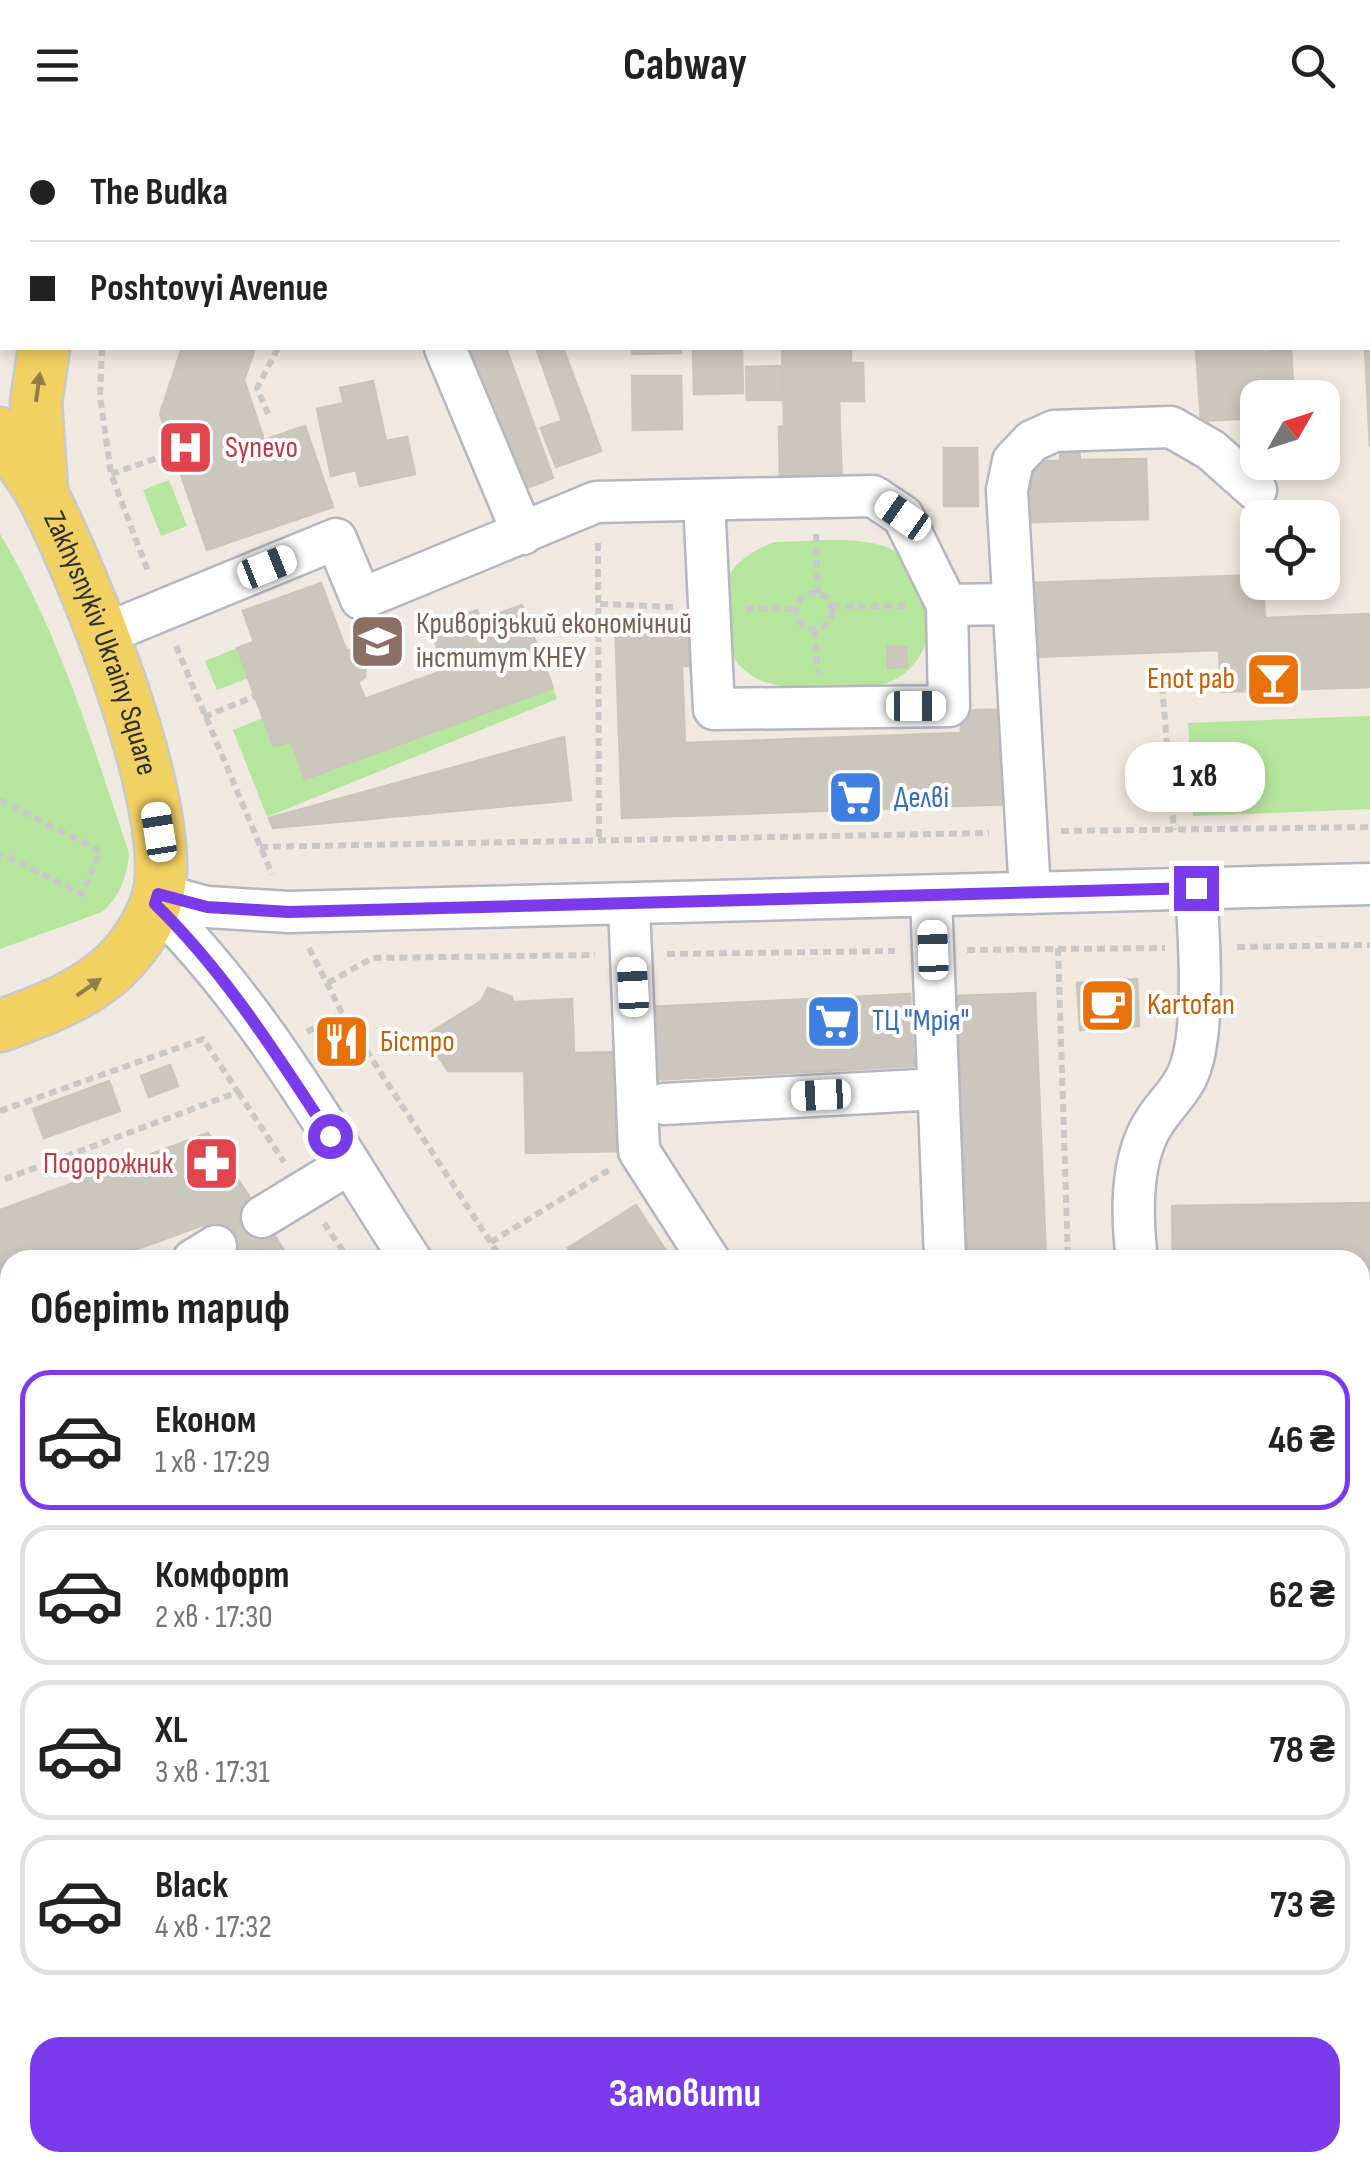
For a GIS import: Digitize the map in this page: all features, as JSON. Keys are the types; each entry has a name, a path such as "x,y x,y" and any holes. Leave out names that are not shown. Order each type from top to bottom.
{"main road":[{"path":"42,496 36,403 44,350"},
{"name":"Zakhysnykiv Ukrainy Square","path":"0,433 42,496 102,636 141,748 162,855 157,899 126,954 79,995 0,1026"}],"street":[{"path":"446,350 523,534"},
{"path":"1030,893 1007,490 1013,461 1032,441 1054,431 1171,428 1211,450 1256,490"},
{"path":"102,636 336,539 362,600 596,502 874,496 903,516 946,606 949,706 714,709 704,500"},
{"path":"946,606 1013,604"},
{"path":"157,899 207,907 289,912 1370,884"},
{"path":"1136,1250 1131,1217 1149,1132 1180,1091 1195,1053 1200,947 1196,888"},
{"path":"931,896 945,1250"},
{"path":"157,899 198,946 274,1050 405,1250"},
{"path":"629,905 640,1151 703,1250"},
{"path":"664,1104 938,1089"},
{"path":"262,1217 349,1164"}],"path":[{"path":"102,350 100,396 112,474 204,717 260,847 342,1013 496,1250"},
{"path":"268,414 257,388 277,350"},
{"path":"112,474 169,454"},
{"path":"816,498 818,593 832,606 946,606"},
{"path":"596,502 600,604 599,840"},
{"path":"818,593 803,596 796,609 801,624 816,630 829,622 832,606"},
{"path":"600,604 796,609"},
{"path":"1161,673 1174,830"},
{"path":"204,717 255,696"},
{"path":"0,800 100,850 82,894 0,853"},
{"path":"260,847 1370,827"},
{"path":"328,983 372,958 1370,945"},
{"path":"1058,948 1068,1250"},
{"path":"0,1111 202,1038 238,1092 0,1181"},
{"path":"491,1242 640,1151"}],"green space":[{"path":"169,480 187,526 161,536 143,490"},
{"path":"0,534 57,650 129,853 122,886 102,912 0,949"},
{"path":"854,541 880,545 900,555 916,570 926,588 930,609 923,651 910,668 878,686 801,687 770,684 742,668 728,643 726,581 741,561 774,542"},
{"path":"237,648 248,678 217,690 205,661"},
{"path":"553,688 557,699 267,817 233,730 263,718 274,746 291,741 306,779"},
{"path":"1370,716 1370,809 1193,816 1188,723"}],"building":[{"path":"181,350 254,350 244,380 264,440 305,426 333,507 207,550 160,414"},
{"path":"465,350 507,350 553,478 519,491"},
{"path":"537,350 564,350 587,412 562,421"},
{"path":"632,350 681,353 632,354"},
{"path":"693,350 742,350 743,393 694,394"},
{"path":"782,350 851,350 851,363 863,363 864,401 839,401 842,486 780,488 779,427 784,426"},
{"path":"1196,350 1291,350 1293,380 1240,380 1240,419 1201,421"},
{"path":"1365,350 1370,350 1370,447"},
{"path":"782,366 783,400 747,400 746,367"},
{"path":"632,376 681,376 682,429 633,430"},
{"path":"373,381 386,441 407,437 415,474 360,486 356,470 331,476 317,409 344,403 340,388"},
{"path":"587,412 601,451 556,467 541,428"},
{"path":"944,448 977,448 978,506 944,506"},
{"path":"1079,450 1080,460 1146,459 1148,519 1032,522 1030,461 1060,461 1060,451"},
{"path":"1240,576 1240,600 1264,600 1265,618 1370,614 1370,687 1221,692 1219,650 1034,657 1031,583"},
{"path":"321,583 346,650 354,650 366,661 365,677 358,682 365,699 445,670 430,628 477,610 481,620 522,605 553,688 305,779 291,741 274,747 237,648 254,642 243,611"},
{"path":"704,617 706,666 682,666 685,743 961,733 960,711 1008,709 1011,804 622,818 615,621"},
{"path":"887,647 906,647 907,667 888,668"},
{"path":"564,737 571,800 273,828 269,818"},
{"name":"Kartofan","path":"1137,979 1139,1026 1080,1030 1077,983"},
{"path":"488,988 512,997 513,1002 572,999 574,1053 524,1054 524,1071 448,1071 425,1036 481,1001"},
{"path":"1035,993 1046,1250 967,1250 957,996"},
{"path":"910,994 914,1066 654,1080 650,1007"},
{"name":"Бістро","path":"343,1032 350,1045 339,1052 332,1039"},
{"path":"619,1052 621,1151 526,1153 524,1054"},
{"path":"170,1065 178,1086 149,1097 141,1076"},
{"path":"109,1081 120,1111 44,1138 33,1109"},
{"path":"208,1133 276,1238 257,1250 218,1250 203,1225 134,1250 0,1250 0,1210"},
{"path":"1370,1203 1370,1250 1173,1250 1172,1206"},
{"path":"636,1205 665,1250 569,1250"},
{"path":"276,1238 284,1250 257,1250"}],"place":[{"name":"Synevo","path":"186,448"},
{"name":"Криворізький економічний інститут КНЕУ","path":"377,641"},
{"name":"Enot pab","path":"1274,679"},
{"name":"Делві","path":"855,798"},
{"name":"Kartofan","path":"1108,1005"},
{"name":"ТЦ \"Мрія\"","path":"833,1021"},
{"name":"Бістро","path":"341,1042"},
{"name":"Подорожник","path":"212,1164"}],"route":[{"path":"330,1136 274,1050 198,946 155,904 158,894 207,907 289,912 1196,888"}]}
